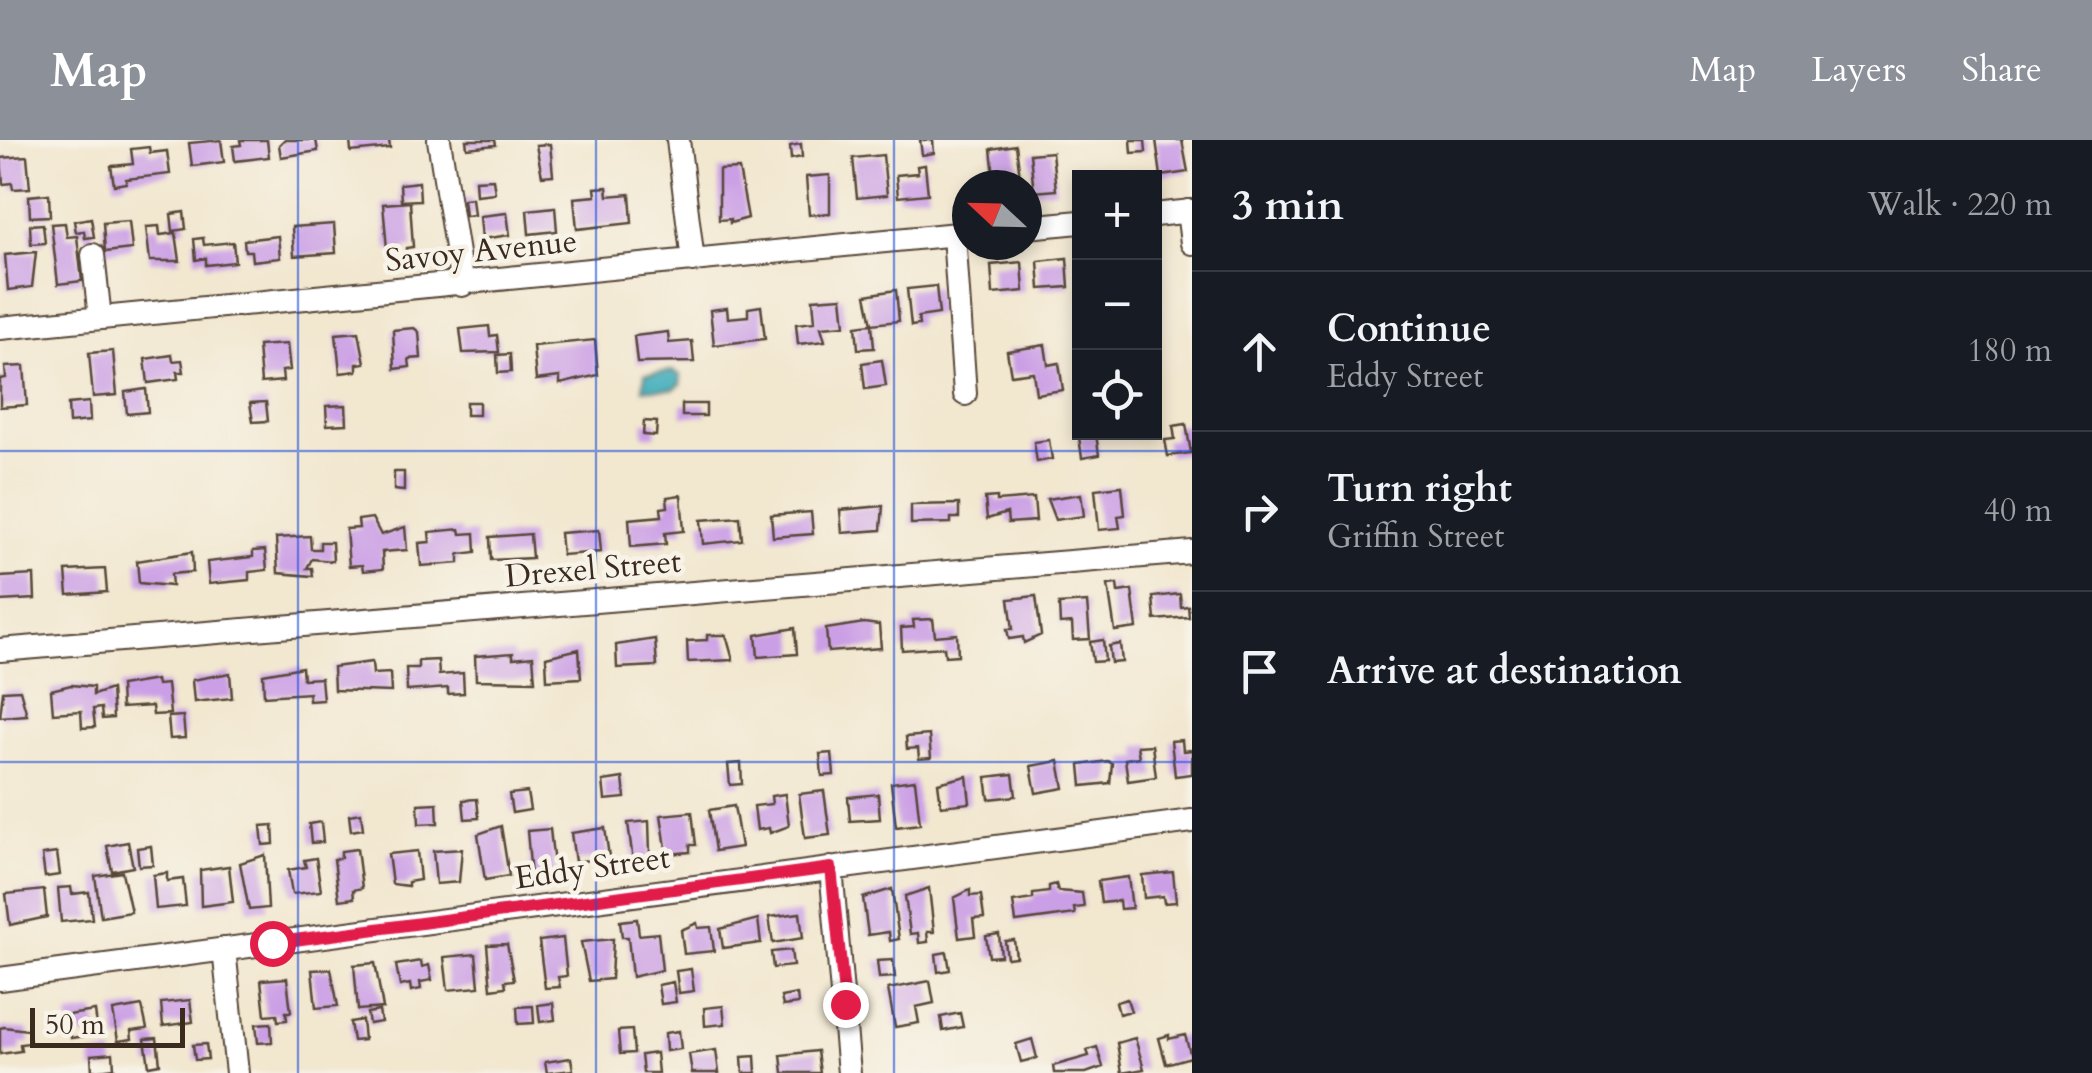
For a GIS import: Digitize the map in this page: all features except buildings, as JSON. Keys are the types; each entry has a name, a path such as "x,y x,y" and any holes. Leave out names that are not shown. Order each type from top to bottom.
{"street":[{"path":"438,140 462,285"},
{"path":"678,140 693,261"},
{"path":"1162,214 1190,211 1192,244"},
{"path":"1042,226 1072,223"},
{"name":"Savoy Avenue","path":"0,328 952,234"},
{"path":"92,255 100,318"},
{"path":"961,260 965,394"},
{"name":"Drexel Street","path":"0,650 1192,552"},
{"name":"Eddy Street","path":"0,979 1192,821"},
{"path":"831,868 850,1073"},
{"path":"224,949 237,1073"}],"water":[{"path":"673,371 680,375 681,384 674,389 643,389 645,374"}],"route":[{"path":"272,943 831,868 845,1004"}]}
